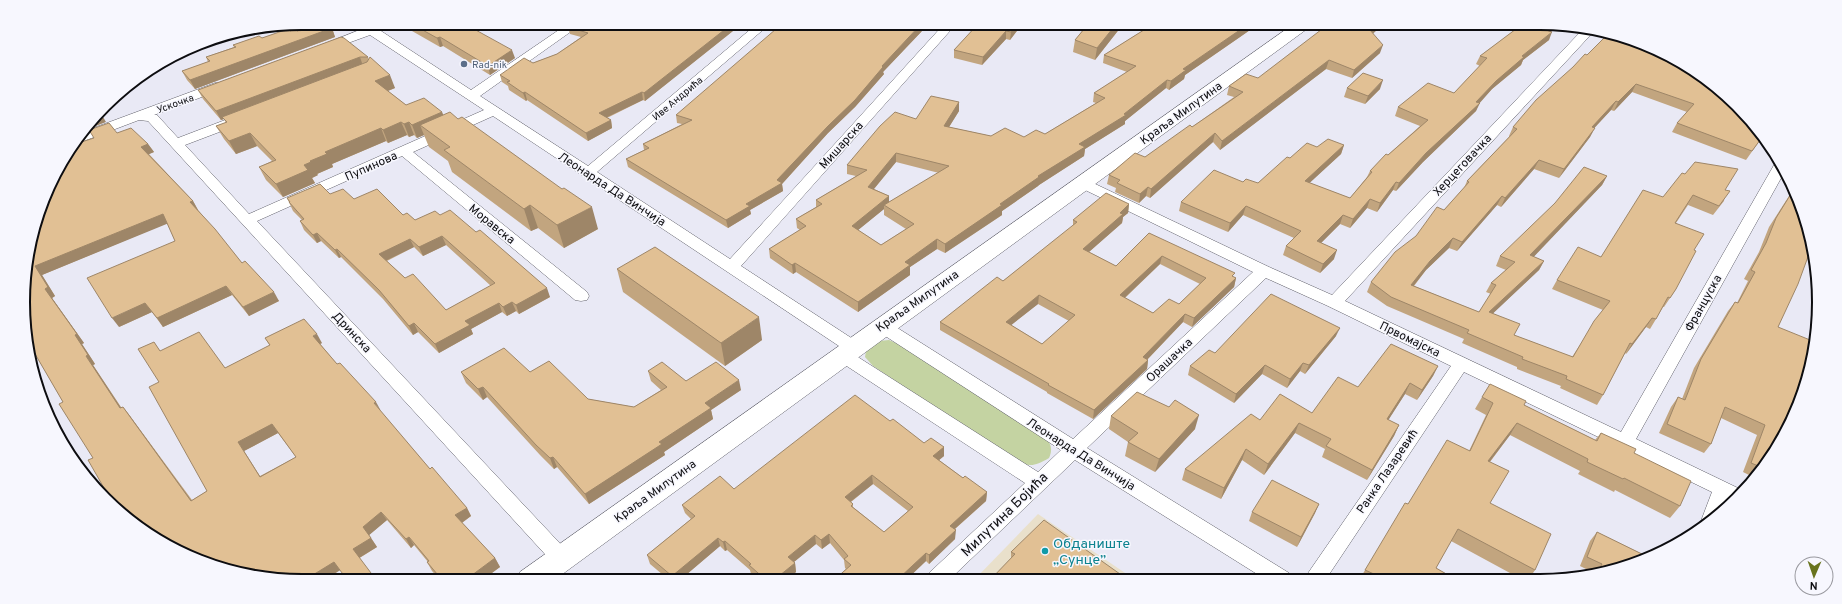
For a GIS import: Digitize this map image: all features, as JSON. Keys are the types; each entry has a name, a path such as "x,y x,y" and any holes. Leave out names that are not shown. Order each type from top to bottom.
{"main road":[{"name":"Краља Милутина","path":"539,574 882,326 1084,184 1295,30"}],"street":[{"path":"316,51 370,30"},
{"name":"Леонарда Да Винчија","path":"378,30 377,34 731,267 848,351 1038,482"},
{"path":"471,96 567,30"},
{"name":"Иве Андрића","path":"588,173 757,30"},
{"name":"Мишарска","path":"731,267 945,30"},
{"name":"Херцеговачка","path":"1334,302 1586,34"},
{"name":"Ускочка","path":"87,135 234,81"},
{"name":"Пупинова","path":"247,220 494,111"},
{"path":"176,144 252,114"},
{"name":"Дринска","path":"137,116 152,118 561,558"},
{"name":"Моравска","path":"404,151 581,296"},
{"name":"Француска","path":"1625,442 1778,170"},
{"name":"Првомајска","path":"1084,184 1264,271 1334,302 1729,493"},
{"name":"Орашачка","path":"1073,449 1264,271"},
{"name":"Леонарда Да Винчија","path":"882,326 1073,449 1274,574"},
{"name":"Ранка Лазаревић","path":"1317,574 1461,364"},
{"name":"Милутина Бојића","path":"941,574 1073,449"},
{"path":"1721,505 1729,493"}],"shaded area":[{"path":"1038,514 1127,574 980,574"}],"green space":[{"path":"889,340 898,344 1047,439 1051,448 1049,458 1031,465 1013,460 873,366 865,357 866,351 879,341"}],"building":[{"path":"327,30 190,80 182,71 210,61 206,57 236,47 233,45 259,36 262,38 282,31"},
{"path":"423,30 476,30 512,50 488,66 440,37 437,38"},
{"path":"578,30 724,30 644,93 642,92 599,113 611,120 586,133 525,92 523,93 507,82 510,81 500,75 524,58 533,63 557,54 588,33"},
{"path":"775,30 915,30 882,66 883,67 855,100 777,180 782,183 746,204 750,206 726,220 626,159 649,148 643,144 692,120 676,115"},
{"path":"972,30 1013,30 1011,32 1006,31 983,57 954,50"},
{"path":"1083,30 1111,30 1097,48 1075,40"},
{"path":"1144,30 1240,30 1183,69 1186,70 1171,81 1167,80 1124,114 1126,115 1079,144 1085,147 1038,176 1039,177 1000,204 1002,205 945,244 937,239 905,262 910,265 858,302 795,263 792,265 769,249 806,226 796,219 822,204 816,200 867,170 847,165 880,126 895,112 916,119 931,96 959,102 944,126 991,136 1005,128 1024,137 1036,130 1045,134 1105,98 1094,93 1136,66 1104,55","holes":["896,153 949,166 884,205 914,224 881,245 852,226 889,196 868,187"]},
{"path":"1321,30 1370,30 1383,45 1354,70 1329,60 1222,141 1215,133 1151,189 1148,187 1140,194 1117,183 1120,180 1109,175 1135,153 1145,157 1190,125 1192,127 1243,92 1229,86 1246,74 1258,78"},
{"path":"1515,30 1540,30 1552,32 1522,56 1524,57 1496,81 1476,102 1480,103 1426,153 1399,183 1396,182 1380,203 1370,199 1353,219 1343,215 1317,241 1337,250 1323,264 1286,246 1301,231 1246,206 1230,223 1181,202 1214,170 1243,182 1246,179 1258,183 1287,157 1290,158 1307,143 1317,147 1328,139 1344,145 1305,181 1350,198 1372,172 1370,171 1386,154 1388,155 1428,120 1398,107 1428,83 1454,93 1487,58 1480,56"},
{"path":"341,37 368,57 360,57 216,111 198,90"},
{"path":"1604,38 1627,44 1660,58 1676,66 1706,86 1745,123 1759,141 1752,151 1677,123 1694,104 1636,84 1618,102 1616,101 1592,127 1595,128 1564,169 1539,160 1505,198 1502,196 1462,242 1453,238 1430,261 1411,285 1479,312 1496,285 1491,283 1515,262 1500,256 1555,203 1584,167 1607,176 1530,255 1544,261 1489,312 1520,324 1514,335 1573,357 1594,321 1610,301 1557,280 1578,247 1601,257 1643,190 1663,197 1682,173 1685,174 1695,162 1738,169 1725,190 1730,191 1719,206 1693,195 1675,223 1704,234 1694,250 1696,251 1676,289 1670,298 1668,297 1656,319 1652,318 1632,344 1630,343 1603,395 1566,379 1567,376 1522,359 1523,357 1467,333 1469,330 1391,297 1371,282 1395,252 1416,236 1437,207 1444,210 1469,182 1467,181 1517,129 1513,127 1536,100 1573,67 1585,54 1587,55"},
{"path":"370,57 390,75 375,81 406,105 424,98 442,112 412,125 409,122 404,124 401,122 383,130 381,128 325,152 327,154 304,165 308,170 276,184 259,167 276,160 250,133 229,141 216,126 227,122 222,117 367,62"},
{"path":"1363,73 1383,80 1368,96 1347,88"},
{"path":"450,112 458,119 462,117 562,189 564,188 592,207 557,225 530,205 524,209 444,150 450,147 420,125"},
{"path":"109,123 117,133 131,128 148,144 141,147 193,201 190,202 215,229 242,263 245,261 274,292 243,307 226,286 157,318 145,303 112,318 87,278 175,241 163,214 35,266 48,287 45,289 77,334 75,335 88,355 86,356 120,408 123,407 191,501 207,491 149,387 159,382 138,349 154,342 160,351 199,332 225,368 270,345 265,338 304,319 317,334 313,336 337,364 340,363 376,402 374,403 430,469 432,467 467,508 455,515 495,558 473,574 437,574 427,562 429,561 409,537 406,539 381,512 363,527 371,538 353,549 372,574 343,574 334,562 314,574 266,572 249,569 215,560 166,538 136,518 104,488 88,460 93,458 59,404 63,402 35,353 32,338 30,302 32,266 44,215 66,166 82,142 94,138 90,131 92,129","holes":["272,424 296,457 260,477 238,442"]},
{"path":"320,184 330,194 343,189 354,199 377,189 403,215 407,213 415,220 435,211 440,215 450,210 476,232 480,230 547,288 516,305 512,302 503,307 499,303 465,321 470,325 435,344 414,323 409,326 379,290 337,249 335,250 317,233 313,235 300,221 304,219 287,198","holes":["442,236 495,283 446,310 413,274 405,278 379,254 410,239 419,247"]},
{"path":"1106,193 1129,204 1120,213 1123,214 1083,249 1116,266 1149,233 1235,273 1232,276 1236,278 1194,318 1185,314 1143,357 1148,360 1094,410 940,322 997,277 1003,281 1077,222 1073,220","holes":["1162,256 1206,278 1179,304 1169,299 1153,313 1120,295","1039,295 1075,315 1042,344 1006,322"]},
{"path":"1790,196 1798,215 1808,256 1798,284 1778,327 1810,340 1803,372 1791,406 1776,438 1758,466 1751,463 1765,425 1725,407 1711,444 1667,424 1678,397 1685,400 1701,359 1735,302 1738,303 1755,272 1751,270 1766,243 1776,218"},
{"path":"655,247 759,317 721,343 617,269"},
{"path":"1271,294 1340,328 1309,365 1303,363 1290,379 1265,365 1236,394 1190,366 1209,350 1215,353"},
{"path":"1391,344 1438,366 1422,390 1410,383 1387,419 1399,425 1372,470 1326,446 1331,439 1299,423 1268,464 1246,449 1224,488 1185,469 1251,414 1260,420 1280,394 1312,413 1338,377 1358,387"},
{"path":"504,348 530,372 549,361 588,399 634,407 667,387 648,371 662,362 686,381 716,362 739,380 705,403 711,408 659,442 662,444 585,494 553,457 550,458 536,445 483,387 478,389 461,372"},
{"path":"1490,384 1526,401 1524,405 1597,441 1601,433 1636,449 1634,453 1691,481 1680,506 1624,478 1623,479 1587,462 1588,459 1517,423 1488,461 1509,471 1490,503 1551,534 1535,570 1458,529 1436,568 1446,574 1374,574 1365,570 1405,503 1408,504 1447,440 1470,451 1493,403 1482,397"},
{"path":"1137,392 1169,407 1175,400 1199,415 1159,459 1128,442 1138,433 1111,416"},
{"path":"855,395 890,421 893,419 924,443 931,438 944,447 933,456 963,478 965,476 987,492 950,526 956,530 929,555 926,553 903,574 841,574 851,565 844,559 848,556 829,534 821,540 815,535 788,557 795,563 781,574 759,574 749,565 751,564 725,541 723,542 718,538 674,574 670,574 647,555 695,516 682,505 720,476 734,489","holes":["872,475 913,507 884,532 851,506 853,504 845,497"]},
{"path":"1272,480 1319,504 1301,537 1252,512"},
{"path":"1044,520 1120,574 996,574 1015,554 1011,552"},
{"path":"1597,532 1642,554 1627,560 1600,567 1602,564 1587,557"}],"place":[{"name":"Rad-nik","path":"464,64"},
{"name":"Обданиште „Сунце”","path":"1045,551"}]}
